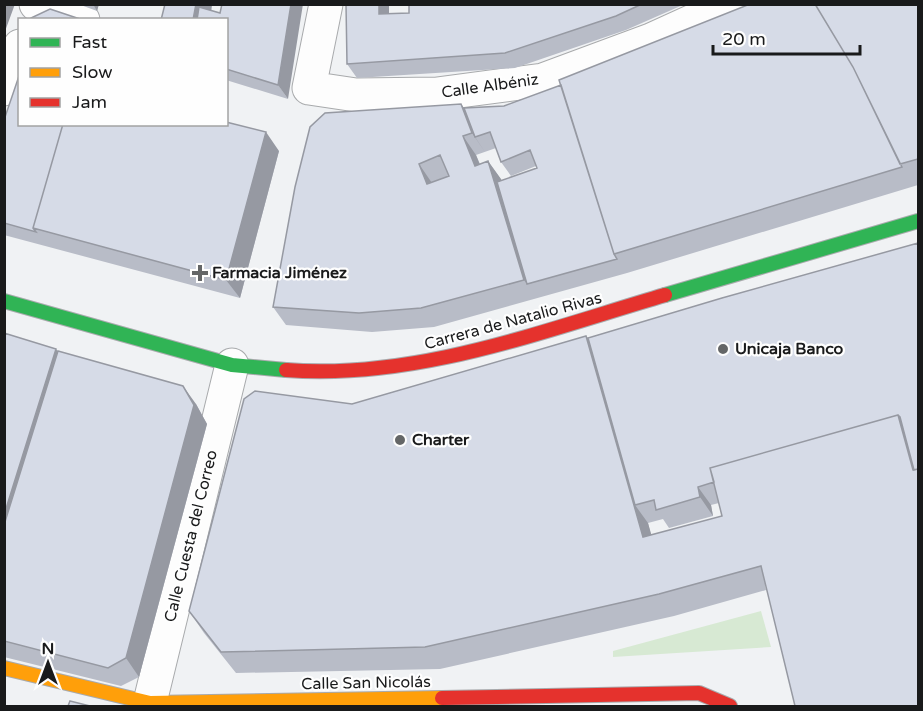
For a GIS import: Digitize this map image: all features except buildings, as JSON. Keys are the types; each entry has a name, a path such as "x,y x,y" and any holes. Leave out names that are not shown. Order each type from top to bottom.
{"main road":[{"name":"Carrera de Natalio Rivas","path":"4,301 232,365 328,373 441,360 918,221"},
{"name":"Calle San Nicolás","path":"4,668 150,705 405,703 699,693 730,706"}],"street":[{"path":"35,4 77,18"},
{"name":"Calle Albéniz","path":"326,4 309,88 356,95 437,94 543,80 651,40 729,4"},
{"path":"4,89 18,51"},
{"name":"Calle Cuesta del Correo","path":"150,705 232,365"}],"green space":[{"path":"761,611 771,647 613,657 613,651"}],"traffic: fast":[{"path":"665,295 918,221"},
{"path":"4,301 232,365 286,370"}],"traffic: slow":[{"path":"4,668 150,703 442,698"}],"traffic: jam":[{"path":"286,370 335,371 383,368 431,360 525,337 665,295"},
{"path":"442,698 699,693 730,706"}],"place":[{"name":"Farmacia Jiménez","path":"200,273"},
{"name":"Unicaja Banco","path":"723,349"},
{"name":"Charter","path":"400,440"}]}
